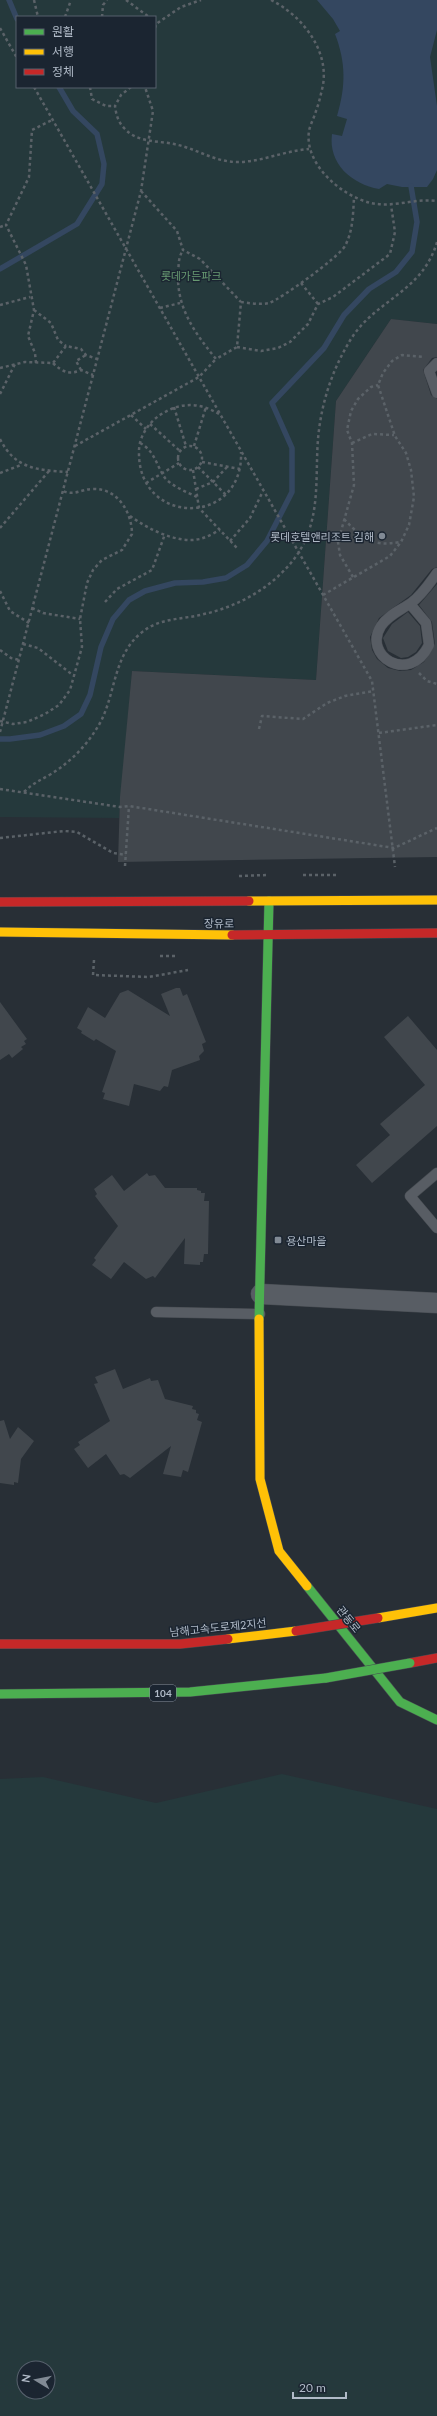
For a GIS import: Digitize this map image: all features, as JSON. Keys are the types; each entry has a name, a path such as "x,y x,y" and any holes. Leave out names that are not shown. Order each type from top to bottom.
{"main road":[{"name":"장유로","path":"0,902 437,900"},
{"path":"260,1314 269,901"},
{"name":"장유로","path":"0,932 269,935 437,933"},
{"name":"관동로","path":"260,1314 258,1371 260,1479 279,1551 400,1702 437,1720"},
{"name":"남해고속도로제2지선","path":"0,1644 180,1644 296,1631 437,1608"},
{"name":"104","path":"0,1694 190,1692 326,1678 437,1658"}],"street":[{"path":"261,1294 437,1302"}],"lane":[{"path":"434,361 429,371 437,393"},
{"path":"410,604 426,623 429,634 429,645 425,652 408,665 387,661 380,653 377,642 381,626 396,612 410,604 422,593 437,573"},
{"path":"437,1173 410,1196 437,1228"},
{"path":"156,1312 260,1314"}],"path":[{"path":"34,0 38,16"},
{"path":"65,16 71,0"},
{"path":"102,16 103,5 107,0"},
{"path":"126,0 148,16"},
{"path":"156,23 181,7 201,0"},
{"path":"271,0 289,9 308,30 320,55 323,83 317,110 309,130 309,149 336,187 354,198 371,203 391,205 420,201 437,201"},
{"path":"0,28 16,56"},
{"path":"35,88 372,681 394,848 395,867"},
{"path":"90,88 92,99 106,106 115,106"},
{"path":"129,88 121,95 115,106 117,118 124,128 132,134 149,141 179,144 219,160 238,162 259,160 281,152 309,149"},
{"path":"0,732 2,726 1,721 19,660 141,191 154,111 145,88"},
{"path":"6,225 29,177 32,130 52,120"},
{"path":"141,191 177,231 183,250 200,259 241,302 269,302 300,283 344,248 350,232 354,198"},
{"path":"74,447 199,377 216,359 237,347 261,351 278,348 290,342 308,324 318,304 333,297 390,254 395,232 391,205"},
{"path":"0,226 6,225"},
{"path":"6,225 26,265 30,296 34,310 28,336 35,353 36,363"},
{"path":"24,792 32,783 65,764 91,738 108,707 123,652 140,634 152,625 164,620 205,614 226,608 248,598 268,585 298,552 308,534 317,496 320,423 329,385 338,363 349,342 360,327 383,305 419,277 428,265 437,242"},
{"path":"183,250 179,257 180,302 197,336 216,359"},
{"path":"300,283 318,304"},
{"path":"0,305 30,296"},
{"path":"160,308 180,302"},
{"path":"237,347 241,302"},
{"path":"34,310 51,323 58,340 66,346 81,349 86,355 97,359"},
{"path":"53,363 66,346"},
{"path":"323,595 390,556 401,542 409,525 414,497 411,470 406,453 395,436 378,385 383,372 392,361 402,354 412,354 434,361"},
{"path":"86,355 76,361 81,370 93,375"},
{"path":"0,368 15,364 53,363 60,370 67,372 73,373 81,370"},
{"path":"0,394 15,364"},
{"path":"353,577 340,555 338,542 354,485 352,443 347,430 351,411 371,387 378,385"},
{"path":"220,415 206,407 192,404 174,407 158,416 146,429 140,443 138,464 146,484 154,495 167,504 183,509 200,508 215,503 226,495 237,480 242,452"},
{"path":"174,407 186,446"},
{"path":"194,446 206,407"},
{"path":"131,416 146,429"},
{"path":"150,424 180,451"},
{"path":"352,443 372,434 395,436"},
{"path":"0,439 21,465"},
{"path":"140,443 146,446 156,458 163,473 172,484 198,497"},
{"path":"186,446 194,446 200,450 202,462 193,470 185,469 179,463 180,451 186,446"},
{"path":"202,462 240,469"},
{"path":"146,484 179,463"},
{"path":"0,473 21,465 49,471 68,472"},
{"path":"198,467 226,495"},
{"path":"196,489 213,482 228,467"},
{"path":"193,470 200,508 237,548"},
{"path":"0,528 49,471"},
{"path":"1,721 13,724 27,722 45,714 59,705 70,690 82,647 80,619 84,596 93,570 102,560 122,550 132,534 130,516 125,505 108,492 93,488 75,494 63,491"},
{"path":"230,541 250,518 264,491"},
{"path":"130,516 142,525 178,538 199,539 220,530"},
{"path":"344,519 363,539 375,543 387,544 401,542"},
{"path":"105,602 117,589 152,570 165,534"},
{"path":"0,591 10,611 28,623"},
{"path":"32,608 43,613 80,619"},
{"path":"23,644 38,648 74,676"},
{"path":"0,650 11,658 19,660"},
{"path":"413,662 417,671 427,681 437,684"},
{"path":"259,729 262,716 303,719 327,704 344,696 374,691"},
{"path":"379,733 437,725"},
{"path":"0,788 120,807 129,806 394,848 437,828"},
{"path":"125,866 129,806"},
{"path":"0,838 64,830 77,832 113,853 126,854"},
{"path":"239,876 267,875"},
{"path":"303,875 336,875"},
{"path":"160,956 180,956"},
{"path":"94,960 93,976 149,977 188,970"}],"green space":[{"name":"롯데가든파크","path":"0,0 437,0 437,324 391,319 336,401 316,680 132,671 119,818 0,817"},
{"path":"282,1774 437,1809 437,2416 0,2416 0,1779 43,1777 156,1803"}],"water":[{"path":"317,0 437,0 437,30 430,57 437,106 437,170 427,187 402,187 387,184 379,189 360,183 344,171 338,163 334,155 332,134 342,136 347,119 337,116 342,95 344,75 339,45 335,34 340,31 333,19"}],"building":[{"name":"롯데호텔앤리조트 김해","path":"391,319 437,324 437,357 432,358 423,370 431,395 437,399 437,567 432,569 411,595 379,618 370,637 372,650 377,659 388,668 400,671 411,670 424,662 435,644 432,622 419,605 437,584 437,857 118,862 120,797 132,671 316,680 336,401"},
{"path":"408,612 420,626 422,643 416,652 408,657 401,658 388,651 383,638 392,624"},
{"path":"176,988 180,988 183,996 187,994 206,1042 202,1044 204,1051 199,1056 200,1060 172,1070 168,1087 164,1086 160,1091 134,1084 129,1106 103,1099 105,1093 102,1092 116,1051 96,1039 94,1041 81,1033 82,1031 77,1028 88,1007 105,1018 120,993 128,990 170,1016 161,994"},
{"path":"0,1002 27,1039 24,1041 26,1044 21,1047 23,1049 12,1058 9,1054 0,1060"},
{"path":"408,1016 437,1050 437,1126 372,1183 356,1165 390,1135 380,1124 425,1085 384,1037"},
{"path":"147,1173 149,1176 155,1175 165,1188 197,1188 197,1190 201,1191 201,1193 205,1193 204,1201 209,1201 208,1254 204,1254 203,1262 200,1262 200,1265 184,1264 185,1238 155,1278 153,1276 146,1279 124,1262 111,1279 92,1265 96,1260 94,1258 118,1226 95,1196 97,1194 94,1189 112,1175 124,1191"},
{"path":"115,1369 123,1389 150,1378 151,1381 158,1380 165,1399 193,1406 192,1409 196,1410 196,1413 199,1414 197,1420 202,1422 188,1472 183,1470 181,1477 163,1474 171,1446 130,1478 124,1474 120,1475 106,1454 88,1468 74,1449 80,1445 78,1442 110,1421 94,1384 98,1383 95,1377"},
{"path":"4,1420 10,1439 18,1427 34,1441 21,1459 18,1483 14,1482 14,1485 0,1483 0,1421"}],"waterway":[{"path":"9,0 16,17"},
{"path":"0,269 77,224 102,184 104,164 97,134 73,111 60,88"},
{"path":"0,739 40,735 64,726 81,714 90,695 101,647 113,619 129,600 145,591 175,583 203,582 226,578 247,565 267,541 292,492 292,448 272,403 324,348 344,315 369,289 396,272 412,252 417,222 411,186"}],"traffic: fast":[{"path":"259,1319 269,901"},
{"path":"307,1586 400,1702 437,1720"},
{"path":"326,1678 410,1663"},
{"path":"0,1694 190,1692 326,1678"}],"traffic: slow":[{"path":"249,901 437,900"},
{"path":"0,932 232,935"},
{"path":"259,1319 260,1479 279,1551 307,1586"},
{"path":"378,1618 437,1608"},
{"path":"228,1639 296,1631"}],"traffic: jam":[{"path":"0,902 249,901"},
{"path":"232,935 437,933"},
{"path":"296,1631 378,1618"},
{"path":"0,1644 180,1644 228,1639"},
{"path":"410,1663 437,1658"}],"place":[{"name":"롯데호텔앤리조트 김해","path":"382,536"},
{"name":"용산마을","path":"278,1240"}]}
